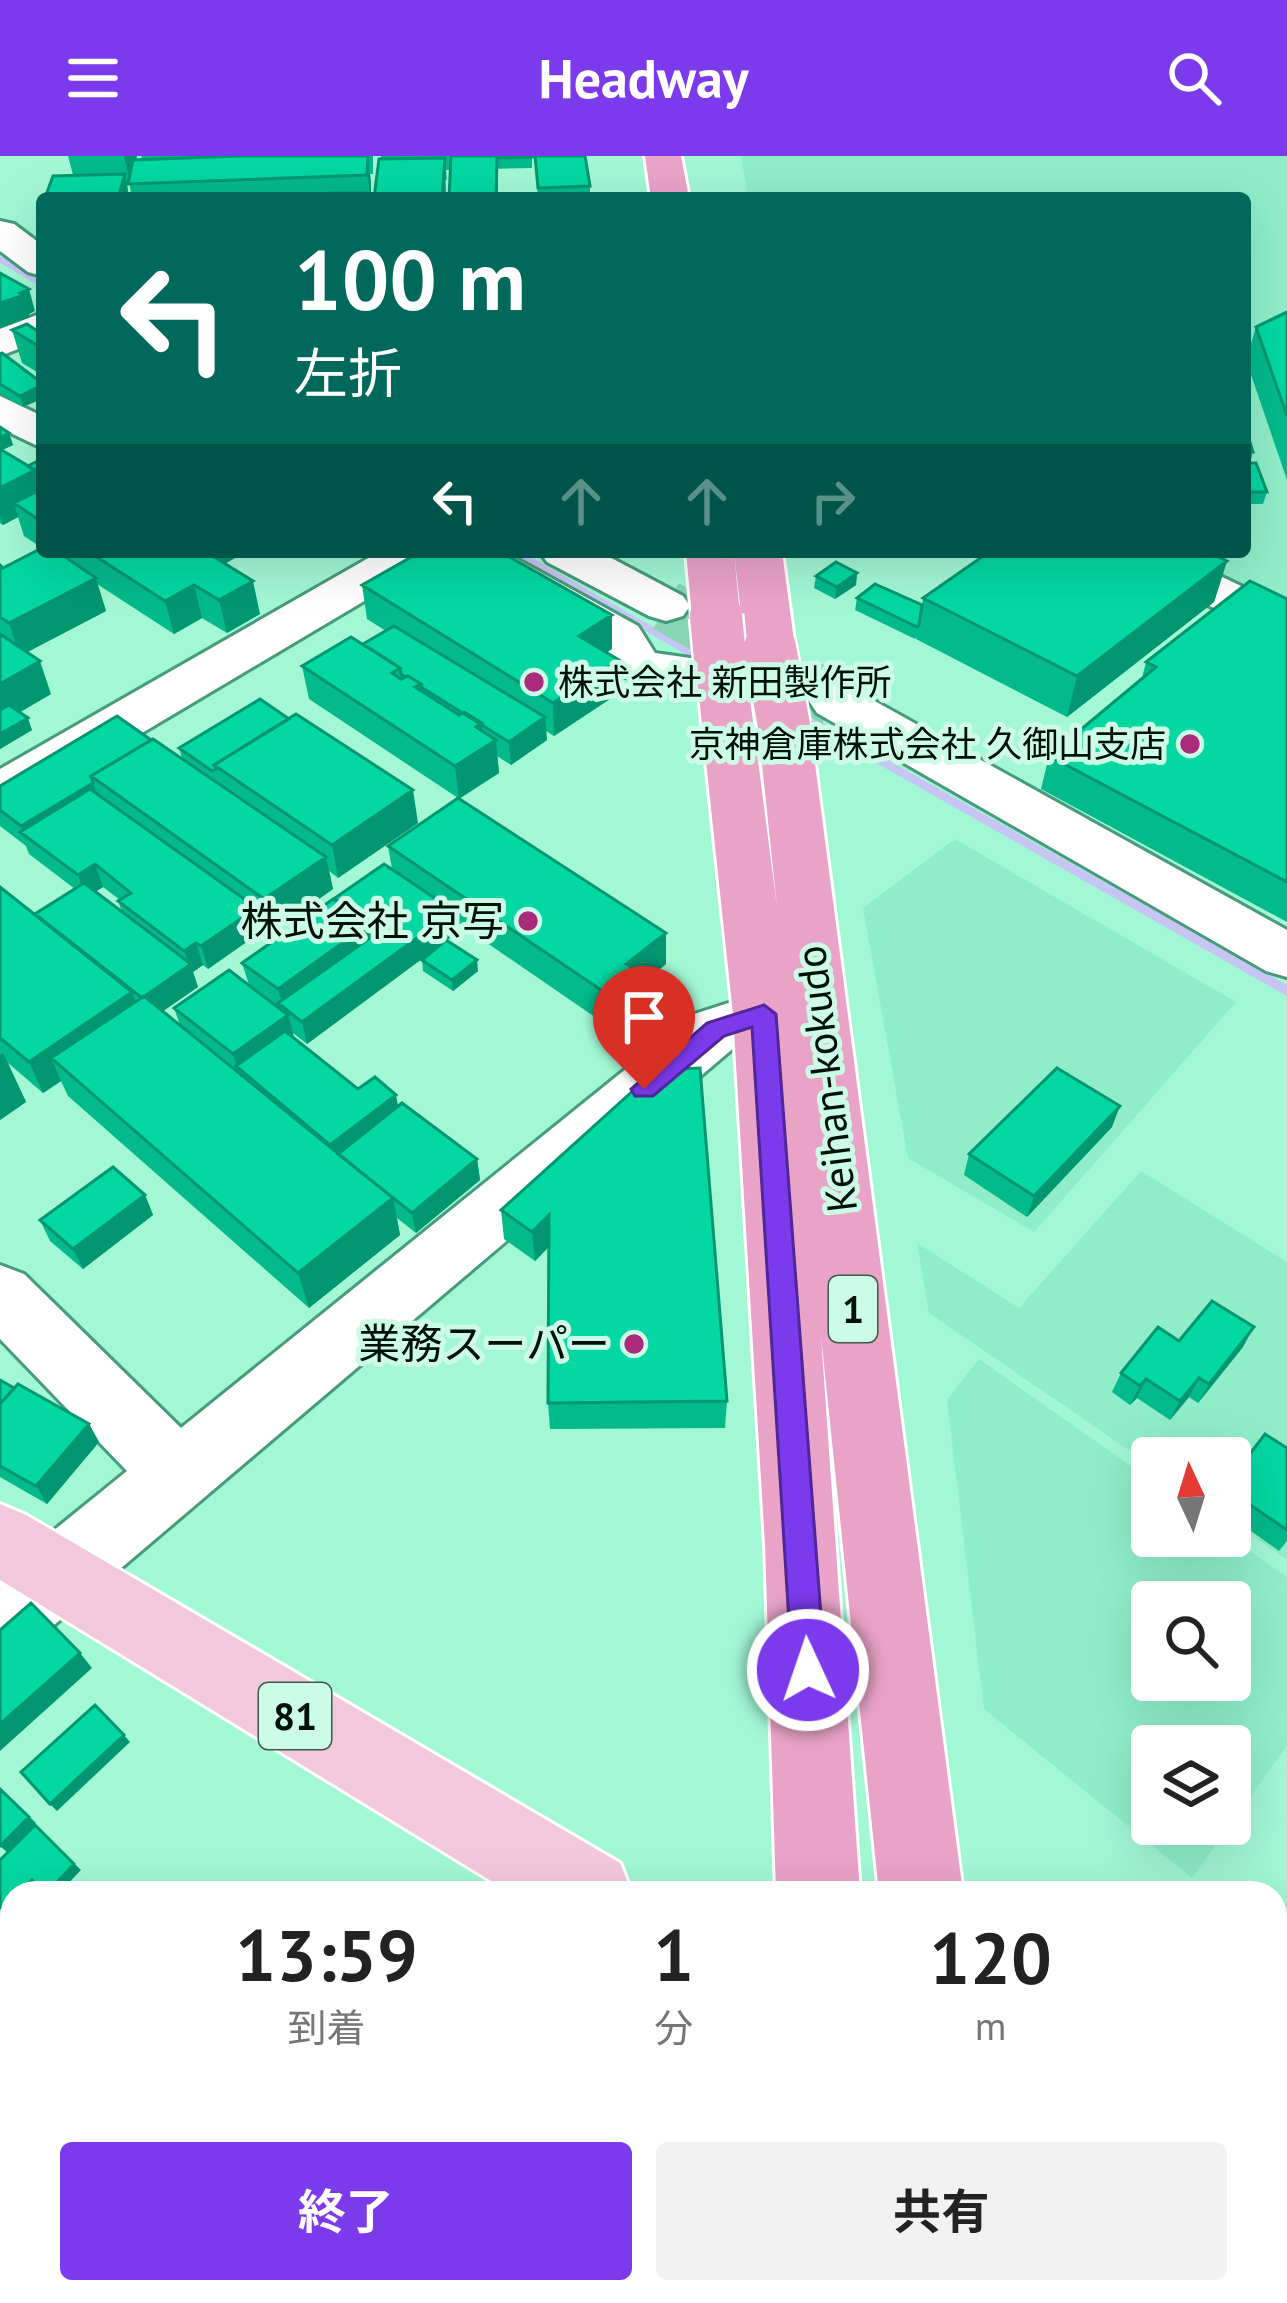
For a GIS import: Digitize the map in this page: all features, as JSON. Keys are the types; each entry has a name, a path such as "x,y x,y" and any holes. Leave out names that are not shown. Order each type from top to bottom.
{"highway":[{"path":"663,156 669,192"},
{"name":"Keihan-kokudo","path":"711,558 732,652 764,1014 802,1545 817,1881"},
{"name":"Keihan-kokudo","path":"732,652 756,558"},
{"name":"Keihan-kokudo","path":"732,652 809,713 920,1881"}],"main road":[{"name":"81","path":"19,1578 568,1881"}],"street":[{"path":"0,232 36,259"},
{"path":"0,344 36,328"},
{"path":"0,409 36,431"},
{"path":"0,793 403,558"},
{"path":"480,558 620,637 637,664 656,671 732,652"},
{"path":"574,558 666,606"},
{"path":"1144,558 1287,627"},
{"path":"809,713 1287,956"},
{"path":"19,1578 178,1474 716,1030 764,1014"},
{"path":"0,1294 178,1474"}],"shaded area":[{"path":"741,156 1287,156 1287,615 1167,558 1251,558 1251,192 747,192"},
{"path":"955,839 1236,1002 1034,1232 908,1158 863,908"},
{"path":"1141,1171 1287,1262 1287,1560 1251,1535 1251,1437 1131,1437 1131,1452 929,1313 917,1243 1019,1308"},
{"path":"979,1359 1131,1466 1131,1557 1251,1557 1251,1552 1287,1577 1287,1746 1251,1796 1251,1725 1131,1725 1131,1828 984,1709 947,1400"},
{"path":"1151,1845 1216,1845 1192,1878"}],"building":[{"path":"368,156 367,175 128,184 133,160"},
{"path":"451,156 497,156 496,192 449,192"},
{"path":"535,156 585,156 590,186 538,188"},
{"path":"445,158 442,192 375,192 379,159"},
{"path":"125,174 120,192 47,192 53,176"},
{"path":"0,273 29,289 0,303"},
{"path":"1287,312 1287,416 1256,327"},
{"path":"27,324 36,330 36,344 12,330"},
{"path":"0,354 36,378 36,388 20,396 0,384"},
{"path":"0,449 35,470 0,488"},
{"path":"1251,463 1256,463 1267,492 1251,492"},
{"path":"36,492 36,518 14,503"},
{"path":"36,551 36,558 67,558 96,578 9,623 0,617 0,565 3,568"},
{"path":"98,558 216,558 253,581 219,600 194,585 165,601"},
{"path":"409,558 512,558 612,615 579,636 619,660 553,703 362,585"},
{"path":"980,558 1227,561 1077,676 923,598"},
{"path":"836,562 857,573 837,587 816,576"},
{"name":"京神倉庫株式会社 久御山支店","path":"1250,581 1287,599 1287,882 1049,756 1156,667 1146,662"},
{"path":"875,584 922,605 919,625 857,598"},
{"path":"394,626 545,717 509,742 405,677 400,668 363,644"},
{"path":"0,634 40,661 0,684"},
{"path":"351,637 400,668 392,673 401,679 408,676 421,684 415,687 459,715 464,712 482,723 476,727 496,740 455,766 302,666"},
{"path":"260,699 289,719 214,765 216,769 212,771 179,748"},
{"path":"9,705 28,718 0,734 0,710"},
{"path":"296,714 413,790 332,845 214,765"},
{"path":"117,716 151,740 91,776 93,783 21,826 0,810 0,786"},
{"path":"153,739 326,857 264,899 91,776"},
{"path":"90,789 257,908 201,946 196,943 184,951 118,901 131,893 95,864 78,875 20,832"},
{"name":"株式会社 京写","path":"458,798 666,933 626,964 636,970 607,994 388,846"},
{"path":"384,864 454,911 302,1022 278,1003 381,930 335,898"},
{"path":"84,883 191,964 142,998 35,914"},
{"path":"0,887 132,992 29,1062 0,1038"},
{"path":"333,899 369,924 278,989 242,963"},
{"path":"446,940 477,960 452,980 422,960"},
{"path":"229,970 288,1015 233,1054 174,1008"},
{"path":"144,996 393,1198 298,1273 51,1058"},
{"path":"285,1031 358,1089 375,1077 396,1095 330,1145 236,1066"},
{"name":"業務スーパー","path":"700,1068 727,1401 548,1403 549,1215 532,1232 501,1210 656,1070"},
{"path":"1057,1068 1120,1106 1034,1196 969,1154"},
{"path":"402,1103 477,1159 412,1213 338,1154"},
{"path":"113,1167 145,1195 73,1249 40,1220"},
{"path":"1212,1301 1254,1327 1209,1384 1199,1378 1180,1401 1146,1379 1140,1386 1121,1373 1158,1327 1179,1341"},
{"path":"0,1380 14,1388 0,1404"},
{"path":"18,1384 89,1424 36,1486 0,1466 0,1404"},
{"path":"1265,1434 1287,1448 1287,1530 1251,1505 1251,1452"},
{"path":"31,1603 80,1653 0,1724 0,1630"},
{"path":"95,1705 124,1735 50,1804 21,1772"},
{"path":"0,1789 29,1817 0,1846"},
{"path":"35,1825 74,1864 58,1881 0,1881 0,1860"}],"waterway":[{"path":"0,259 36,280"},
{"path":"525,558 710,663"},
{"path":"794,711 1287,991"}],"tunnel":[{"path":"666,606 835,701"}],"place":[{"name":"株式会社 新田製作所","path":"534,682"},
{"name":"京神倉庫株式会社 久御山支店","path":"1190,744"},
{"name":"株式会社 京写","path":"528,921"},
{"name":"業務スーパー","path":"634,1344"}],"route":[{"path":"644,1089 716,1030 764,1014 808,1670"}]}
